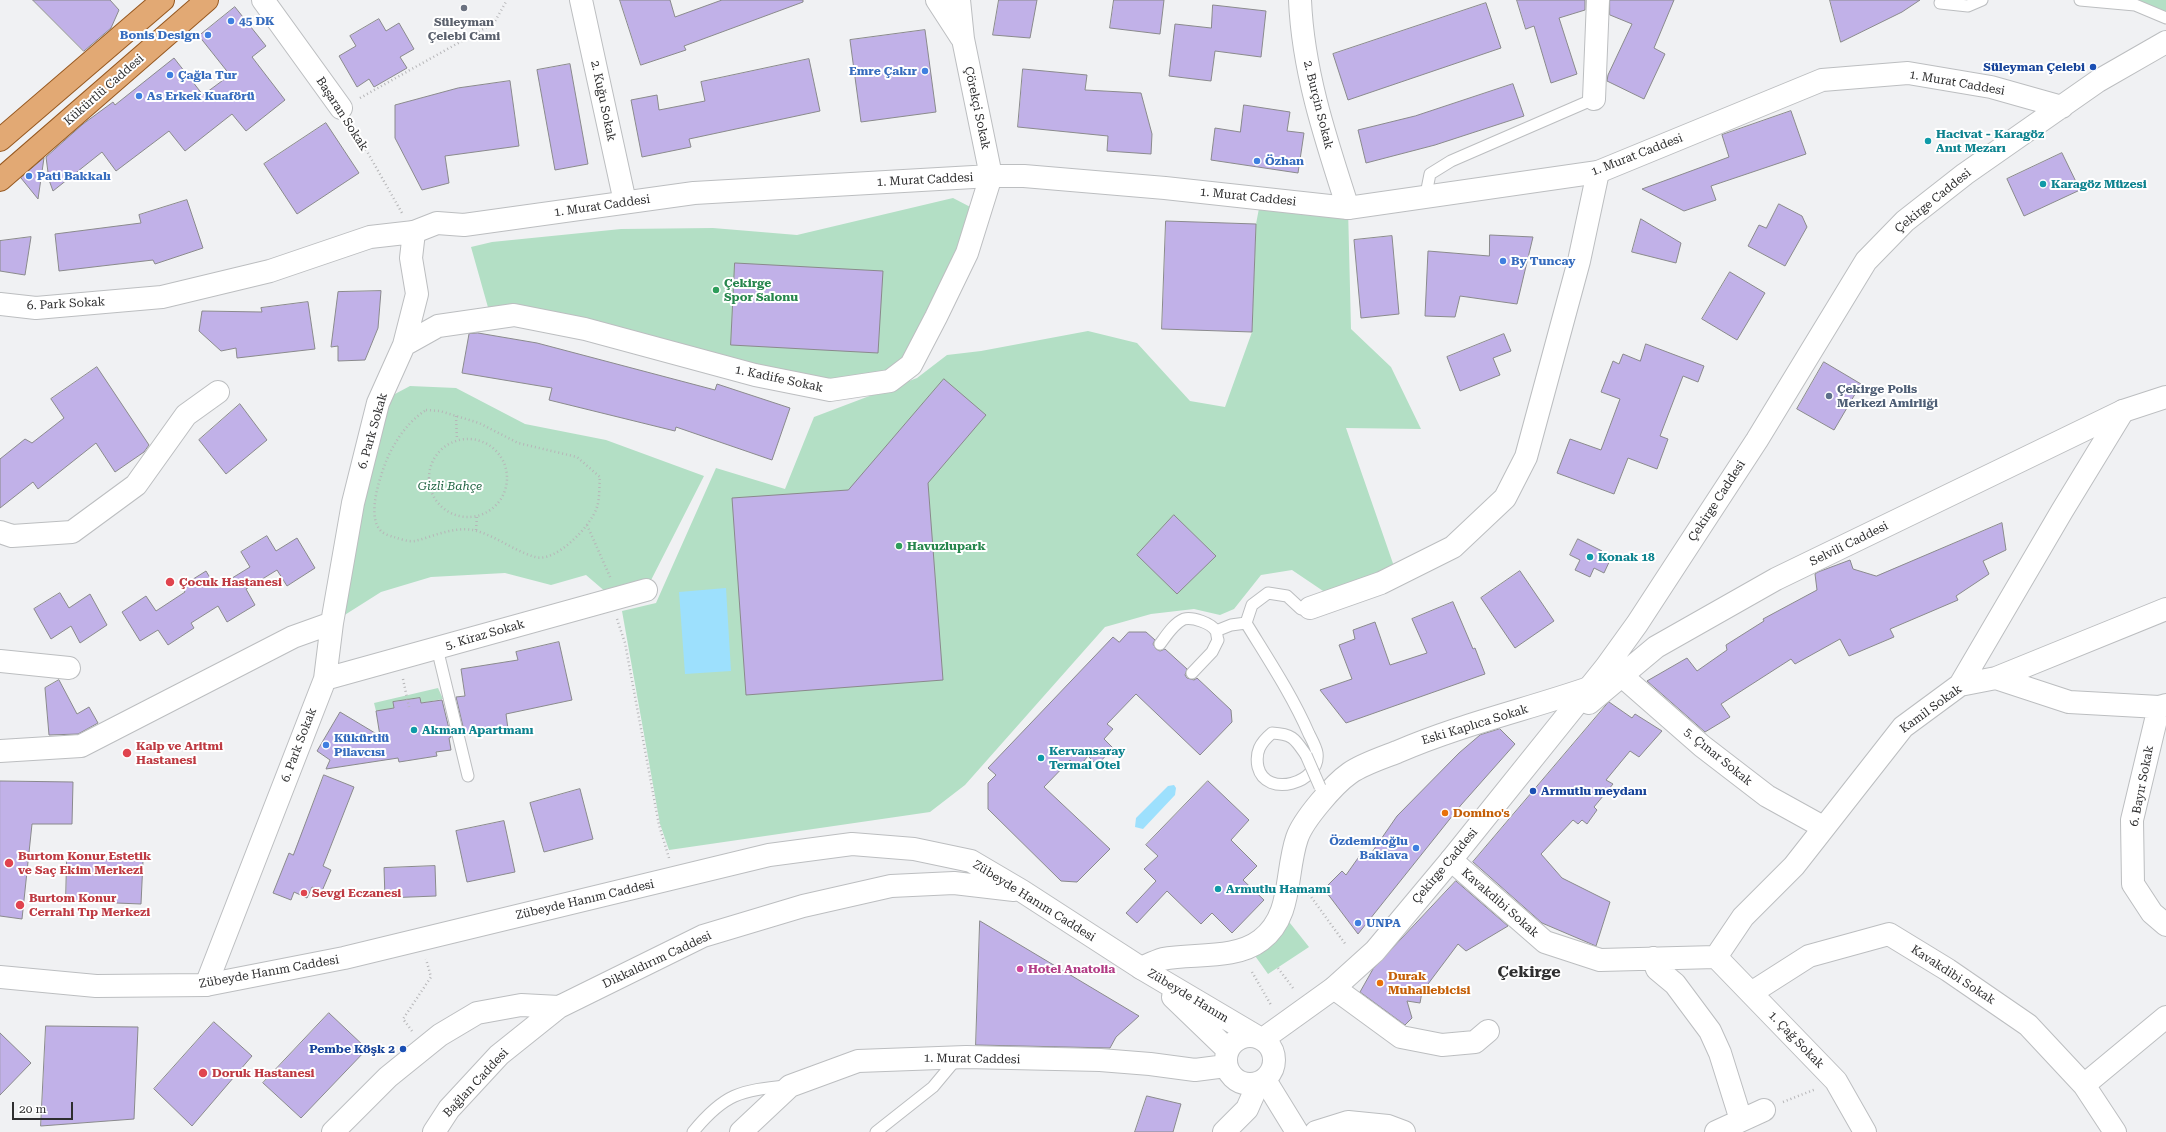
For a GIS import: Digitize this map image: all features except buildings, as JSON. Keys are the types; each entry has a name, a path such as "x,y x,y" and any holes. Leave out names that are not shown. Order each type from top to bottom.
{"main road":[{"path":"0,140 163,0"},
{"name":"Kükürtlü Caddesi","path":"0,180 207,0"}],"street":[{"name":"Başaran Sokak","path":"263,0 342,108"},
{"name":"2. Kuğu Sokak","path":"581,0 625,202"},
{"path":"937,0 963,39"},
{"name":"Çörekçi Sokak","path":"959,0 963,39 991,176"},
{"name":"2. Burçin Sokak","path":"1300,0 1307,65 1321,123 1348,208"},
{"path":"1594,99 1598,0"},
{"name":"Çekirge Caddesi","path":"1259,1038 1334,988 1376,951 1556,731 1637,624 1757,440 1866,261 1905,221 1965,174 2098,81 2166,42"},
{"name":"1. Murat Caddesi","path":"414,232 437,223 464,225 694,193 991,176 1044,178 1165,188 1348,208 1433,197 1598,172 1822,80 1908,73 1991,87 2062,107"},
{"path":"1310,608 1381,583 1453,548 1505,498 1526,457 1579,261 1598,172"},
{"name":"1. Kadife Sokak","path":"404,345 438,326 514,315 585,329 755,375 830,390 890,381 911,365 936,317 966,253 991,176"},
{"name":"6. Park Sokak","path":"0,304 36,308 162,297 270,271 370,237 414,232 411,258 417,294 404,345 378,403 353,503 332,623 325,680 206,985"},
{"path":"0,532 12,536 72,532 136,485 186,415 218,392"},
{"name":"Selvili Caddesi","path":"1556,731 1656,647 1776,578 2123,411 2166,397"},
{"path":"1960,685 2062,511 2123,411"},
{"name":"5. Kiraz Sokak","path":"325,680 646,590"},
{"name":"Kamil Sokak","path":"1716,957 1743,916 1794,866 1823,827 1903,727 1960,685 1996,678 2166,609"},
{"path":"0,751 81,746 293,637 332,623"},
{"path":"0,661 69,668"},
{"name":"5. Çınar Sokak","path":"1622,676 1702,746 1768,796 1823,827"},
{"path":"1996,678 2069,702 2162,706"},
{"name":"Eski Kaplıca Sokak","path":"1141,968 1163,959 1236,951 1260,941 1277,925 1285,904 1290,867 1297,836 1322,792 1350,772 1436,735 1542,705 1589,688"},
{"name":"6. Bayır Sokak","path":"2162,706 2132,820 2133,884 2152,913 2166,925"},
{"name":"Zübeyde Hanım Caddesi","path":"0,977 96,986 206,985 344,958 769,855 852,844 914,849 971,861 1022,891 1141,968"},
{"name":"Kavakdibi Sokak","path":"1451,860 1545,942 1600,960 1716,957"},
{"name":"Dikkaldırım Caddesi","path":"334,1132 388,1077 440,1035 477,1013 522,1005 559,1007 704,936 803,906 891,886 954,883 1022,891"},
{"name":"Kavakdibi Sokak","path":"1751,993 1809,956 1889,934 1948,970 2028,1025 2084,1085 2115,1132"},
{"name":"1. Çağ Sokak","path":"1716,957 1836,1081 1865,1132"},
{"path":"1653,958 1657,969 1676,984 1710,1031 1728,1075 1741,1120"},
{"name":"Zübeyde Hanım","path":"1141,968 1259,1038"},
{"name":"Zübeyde Hanım","path":"1141,968 1227,1058"},
{"path":"1334,988 1401,1037 1442,1045 1474,1042 1488,1031"},
{"name":"Bağlan Caddesi","path":"434,1132 449,1109 499,1055 559,1007"},
{"name":"Çekirge Caddesi","path":"1224,1132 1247,1109 1306,1007"},
{"path":"2084,1085 2166,1017"},
{"path":"1266,1076 1250,1085 1238,1081 1229,1073 1227,1058 1240,1038 1248,1036 1259,1038 1272,1050 1266,1076 1297,1132"},
{"name":"1. Murat Caddesi","path":"741,1132 790,1086 858,1060 958,1057 1100,1060 1150,1064 1195,1070 1227,1058"},
{"path":"1716,1132 1764,1110"},
{"path":"1316,1132 1348,1122 1388,1126 1404,1132"}],"lane":[{"path":"1940,3 1968,6 1982,0"},
{"path":"2080,0 2135,5 2166,18"},
{"path":"1433,197 1427,189 1430,174 1451,161 1594,99"},
{"path":"1246,622 1252,605 1268,593 1287,596 1301,609 1310,608"},
{"path":"1160,644 1173,627 1184,619 1197,620 1209,625 1216,631 1218,640 1212,652 1192,673"},
{"path":"1216,631 1231,625 1246,622"},
{"path":"1246,622 1301,715 1317,752 1317,765 1307,776 1293,783 1283,786 1271,782 1260,771 1256,758 1258,748 1272,733 1285,734 1293,737 1306,755 1322,792"},
{"path":"437,648 468,776"},
{"path":"876,1132 933,1087 958,1057"},
{"path":"693,1132 728,1098 756,1089 790,1086"}],"path":[{"path":"342,108 494,23 507,0"},
{"name":"Başaran Sokak","path":"342,108 414,232"},
{"path":"426,410 440,411 479,423 518,443 577,457 600,477 597,507 587,525 565,547 549,556 536,557 476,530 446,531 414,541 400,539 382,532 375,522 381,476 396,443 405,428 415,417 426,410"},
{"path":"456,416 457,440"},
{"path":"464,438 477,439 489,445 499,454 505,466 507,480 504,492 498,503 488,511 477,516 464,517 447,511 434,498 429,486 429,474 432,461 439,450 450,442 464,438"},
{"path":"476,530 477,516"},
{"path":"587,525 615,599 625,643 659,825 675,879"},
{"path":"407,695 409,707"},
{"path":"1308,893 1346,945"},
{"path":"1278,968 1293,988"},
{"path":"1252,972 1271,1005"},
{"path":"424,1048 403,1019 431,977"},
{"path":"1764,1110 1836,1081"}],"green space":[{"path":"2080,0 2166,0 2166,18 2160,15"},
{"name":"Çekirge Spor Salonu","path":"953,198 980,212 911,365 830,390 491,318 471,247 492,242 621,229 713,228 797,235"},
{"name":"Havuzlupark","path":"1261,198 1348,208 1351,329 1391,367 1421,429 1346,428 1397,575 1335,599 1292,570 1261,575 1234,609 1220,615 1194,609 1151,614 1105,627 965,785 930,812 669,850 660,824 622,611 656,603 716,468 785,489 814,417 917,378 947,355 981,351 1088,331 1137,343 1190,401 1225,407 1252,332 1256,224"},
{"name":"Gizli Bahçe","path":"410,386 456,388 525,424 606,440 704,476 646,590 614,599 586,575 551,585 505,573 431,577 381,592 332,623 378,403"},
{"path":"438,688 443,699 421,703 420,698 393,702 394,708 376,711 374,703"},
{"path":"1282,913 1309,947 1268,974 1248,946"}],"water":[{"path":"726,588 731,671 685,674 679,592"},
{"path":"1174,785 1176,788 1175,795 1143,829 1135,827 1136,818 1168,786"}],"place":[{"name":"Süleyman Çelebi Cami","path":"464,8"},
{"name":"45 DK","path":"231,21"},
{"name":"Bonis Design","path":"208,35"},
{"name":"Süleyman Çelebi","path":"2093,67"},
{"name":"Emre Çakır","path":"925,71"},
{"name":"Çağla Tur","path":"170,75"},
{"name":"As Erkek Kuaförü","path":"139,96"},
{"name":"Hacivat - Karagöz Anıt Mezarı","path":"1928,141"},
{"name":"Özhan","path":"1257,161"},
{"name":"Pati Bakkalı","path":"29,176"},
{"name":"Karagöz Müzesi","path":"2043,184"},
{"name":"By Tuncay","path":"1503,261"},
{"name":"Çekirge Spor Salonu","path":"716,290"},
{"name":"Çekirge Polis Merkezi Amirliği","path":"1829,396"},
{"name":"Havuzlupark","path":"899,546"},
{"name":"Konak 18","path":"1590,557"},
{"name":"Çocuk Hastanesi","path":"170,582"},
{"name":"Akman Apartmanı","path":"414,730"},
{"name":"Kükürtlü Pilavcısı","path":"326,745"},
{"name":"Kalp ve Aritmi Hastanesi","path":"127,753"},
{"name":"Kervansaray Termal Otel","path":"1041,758"},
{"name":"Armutlu meydanı","path":"1533,791"},
{"name":"Domino's","path":"1445,813"},
{"name":"Özdemiroğlu Baklava","path":"1416,848"},
{"name":"Burtom Konur Estetik ve Saç Ekim Merkezi","path":"9,863"},
{"name":"Armutlu Hamamı","path":"1218,889"},
{"name":"Sevgi Eczanesi","path":"304,893"},
{"name":"Burtom Konur Cerrahi Tıp Merkezi","path":"20,905"},
{"name":"UNPA","path":"1358,923"},
{"name":"Hotel Anatolia","path":"1020,969"},
{"name":"Durak Muhallebicisi","path":"1380,983"},
{"name":"Pembe Köşk 2","path":"403,1049"},
{"name":"Doruk Hastanesi","path":"203,1073"}],"district":[{"name":"Çekirge","path":"1529,972"}]}
